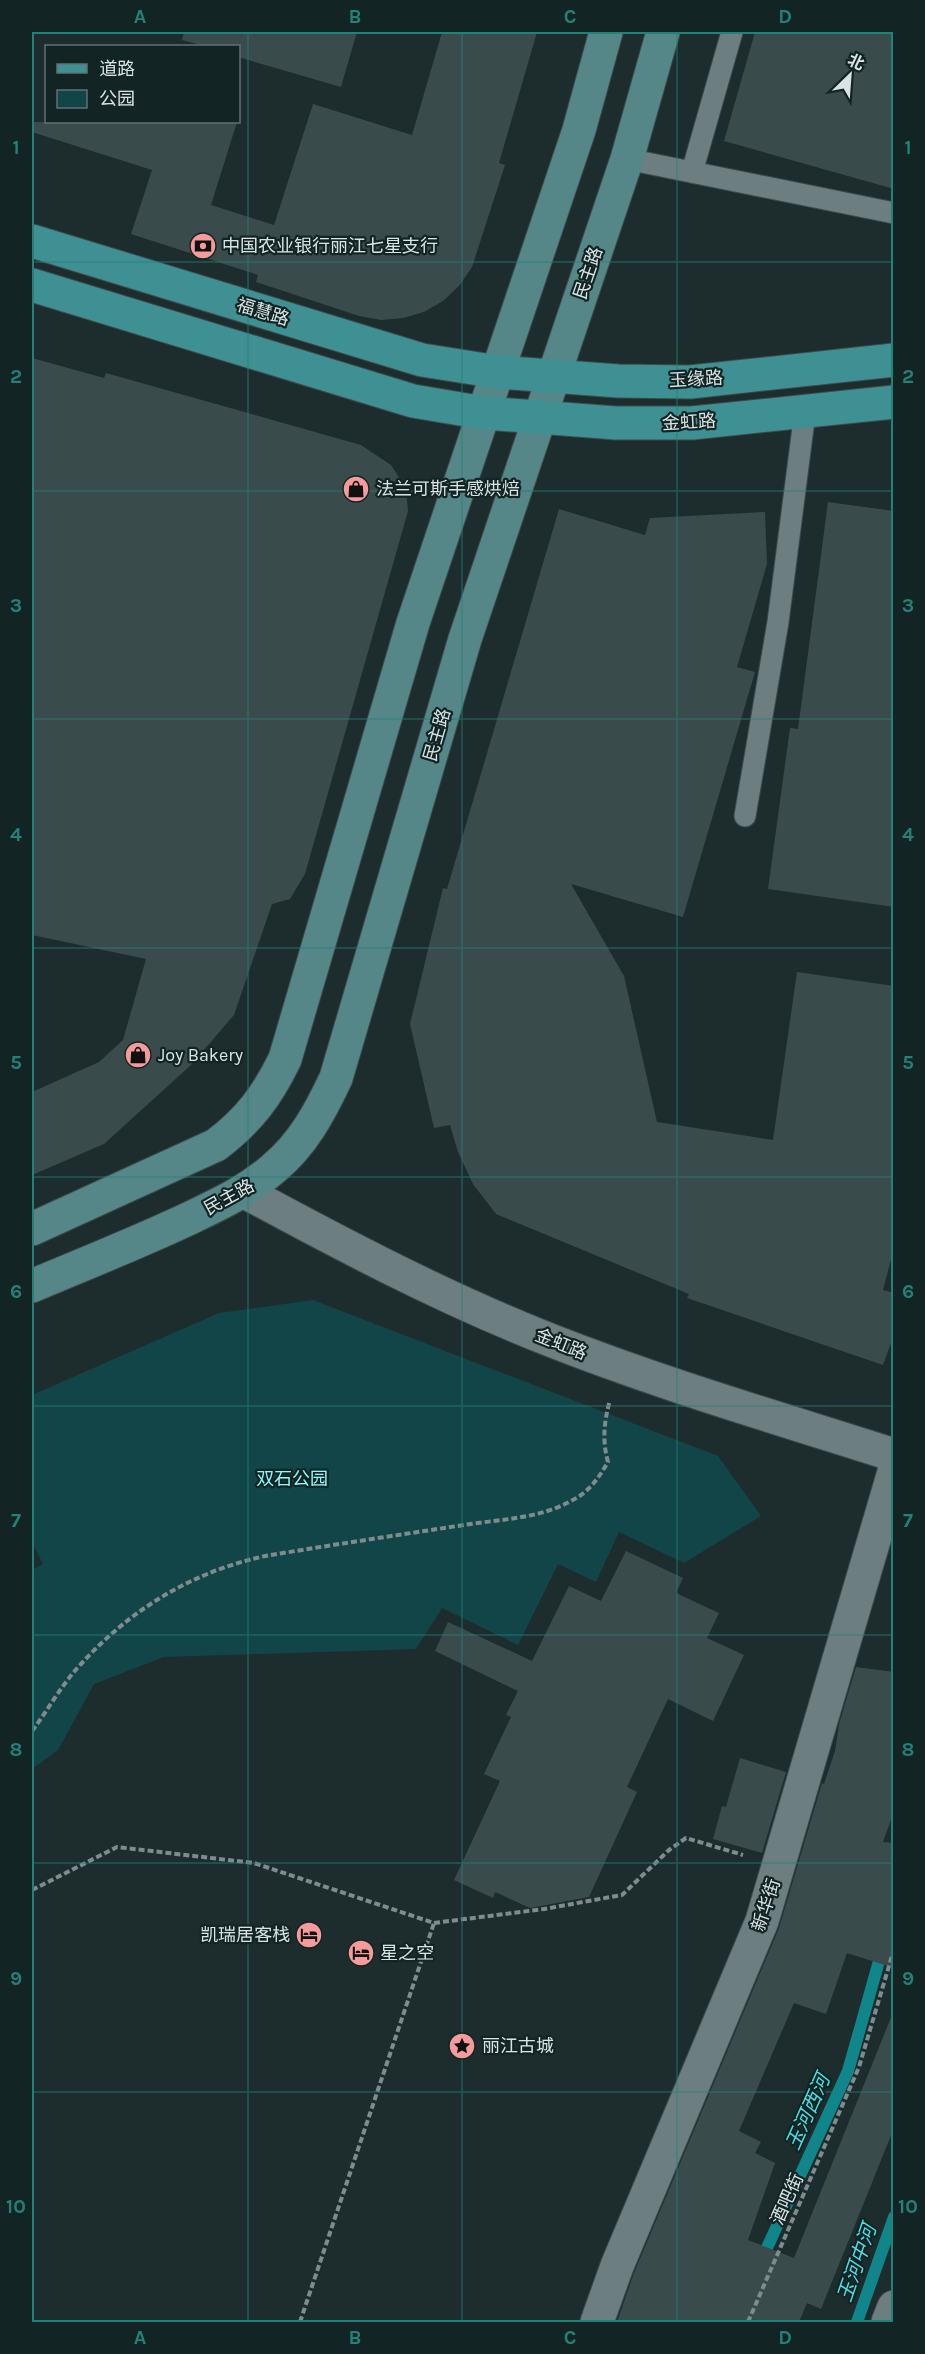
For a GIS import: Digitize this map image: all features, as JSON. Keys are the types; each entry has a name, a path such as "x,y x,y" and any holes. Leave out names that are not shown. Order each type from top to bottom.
{"main road":[{"path":"32,1229 216,1145 238,1128 258,1106 273,1084 285,1059 413,622 579,130 606,32"},
{"name":"民主路","path":"32,1286 164,1230 245,1192 276,1167 301,1140 321,1110 336,1078 465,639 627,159 663,32"},
{"name":"福慧路","path":"32,241 422,360 498,372"},
{"path":"32,285 413,401 484,413"},
{"name":"玉缘路","path":"498,372 618,381 690,382 894,360"},
{"name":"金虹路","path":"484,413 539,419 616,423 692,423 894,402"}],"street":[{"name":"金虹路","path":"245,1192 344,1245 538,1335 632,1371 894,1455"},
{"name":"新华街","path":"597,2322 617,2266 762,1921 894,1472"},
{"path":"888,2322 894,2307"}],"lane":[{"path":"692,172 732,32"},
{"path":"627,159 894,213"},
{"path":"745,816 778,622 805,412"}],"path":[{"path":"32,1731 79,1666 118,1627 139,1610 187,1583 238,1562 265,1556 467,1524 521,1518 547,1512 572,1501 594,1485 608,1462 604,1447 604,1420 612,1394 632,1371"},
{"path":"32,1890 117,1847 254,1863 434,1923 544,1909 621,1895 669,1850 686,1838 778,1866"},
{"path":"300,2322 434,1923"},
{"name":"酒吧街","path":"748,2322 859,2067 894,1949"}],"green space":[{"name":"双石公园","path":"313,1300 718,1456 761,1516 684,1563 619,1532 596,1582 558,1564 518,1645 442,1608 416,1649 164,1657 94,1684 58,1750 32,1769 32,1570 43,1564 32,1542 32,1395 219,1313"}],"building":[{"path":"184,32 357,32 341,87 240,58 240,45 200,45 182,40"},
{"path":"442,32 537,32 499,163 505,165 472,267 459,286 443,301 424,312 403,318 381,320 359,316 256,282 258,275 131,234 152,170 32,132 32,122 237,123 211,205 274,225 313,104 412,135"},
{"path":"755,32 894,32 894,189 724,141"},
{"path":"32,358 104,378 106,373 361,445 391,465 406,488 408,511 305,874 290,899 272,904 234,1015 191,1065 104,1144 32,1175 32,1092 99,1062 123,1040 146,959 32,935"},
{"path":"828,502 894,511 894,907 768,889 790,728 798,729"},
{"path":"559,509 645,535 650,518 765,512 767,564 737,667 755,672 683,917 571,884 624,976 657,1122 773,1140 797,972 894,986 894,1248 883,1290 894,1293 894,1335 883,1365 687,1298 689,1294 496,1214 473,1184 458,1152 450,1125 434,1128 410,1024 443,888 447,889"},
{"path":"626,1551 683,1578 676,1593 719,1613 707,1638 744,1655 713,1721 668,1699 627,1787 637,1792 589,1897 530,1908 495,1892 493,1898 454,1880 500,1781 484,1774 511,1717 506,1715 518,1691 435,1651 448,1622 532,1661 569,1586 601,1601"},
{"path":"856,1667 894,1672 894,1811 883,1842 894,1843 894,1968 847,1953 826,2014 794,2003 739,2131 761,2142 755,2153 775,2163 748,2240 794,2258 892,2015 894,2128 821,2309 807,2303 799,2322 617,2322 634,2273 779,1928 822,1783 824,1784 835,1751 839,1724"},
{"path":"740,1758 786,1772 762,1853 713,1839 722,1806 726,1807"}],"waterway":[{"name":"玉河西河","path":"760,2263 848,2071 883,1947"},
{"name":"玉河中河","path":"857,2322 894,2217"}],"place":[{"name":"中国农业银行丽江七星支行","path":"203,246"},
{"name":"法兰可斯手感烘焙","path":"356,489"},
{"name":"Joy Bakery","path":"138,1055"},
{"name":"凯瑞居客栈","path":"309,1935"},
{"name":"星之空","path":"361,1953"},
{"name":"丽江古城","path":"462,2046"}]}
